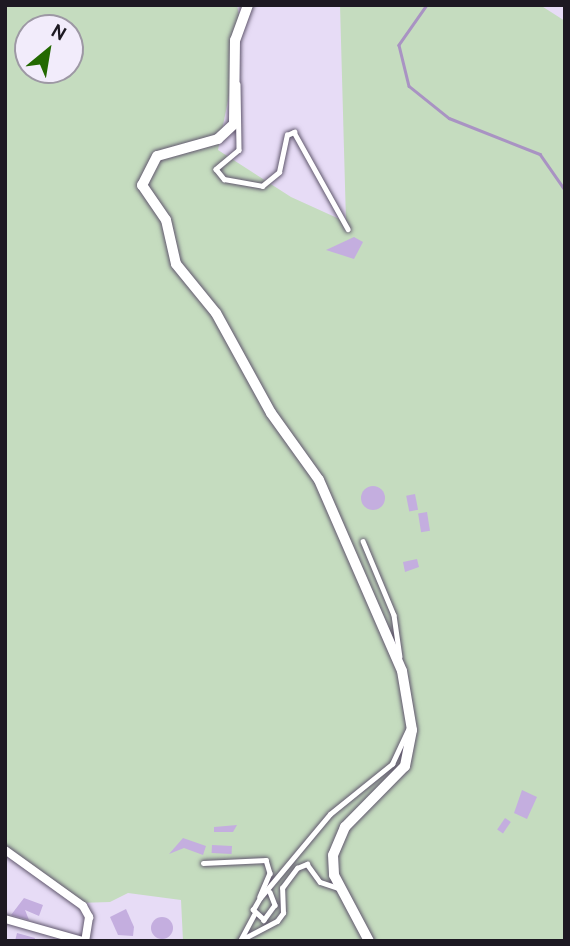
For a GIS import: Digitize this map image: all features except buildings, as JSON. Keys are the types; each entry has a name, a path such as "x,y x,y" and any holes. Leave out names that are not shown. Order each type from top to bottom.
{"street":[{"path":"248,5 235,40 237,118 228,132 157,156 145,171 143,188 166,220 176,264 216,313 271,414 319,480 402,671 411,721 399,776 337,841 332,865 339,888 369,941"},
{"path":"5,850 83,906 89,917 84,941 5,919"}],"lane":[{"path":"238,81 239,150 216,170 224,179 262,187 279,172 287,135 294,132 348,229"},
{"path":"363,541 394,615 402,671"},
{"path":"260,898 270,892 330,814 395,760 411,721"},
{"path":"203,863 266,860 270,873 254,915 240,941"},
{"path":"240,941 283,913 282,888 297,868 307,864 320,882 339,888"},
{"path":"254,915 270,918 270,892"}],"green space":[{"path":"5,5 237,5 242,31 218,150 291,197 346,222 340,5 540,5 565,21 565,941 183,941 181,900 128,893 110,902 78,903 5,852"}],"waterway":[{"path":"427,5 399,45 409,86 449,118 540,154 565,190"}]}
